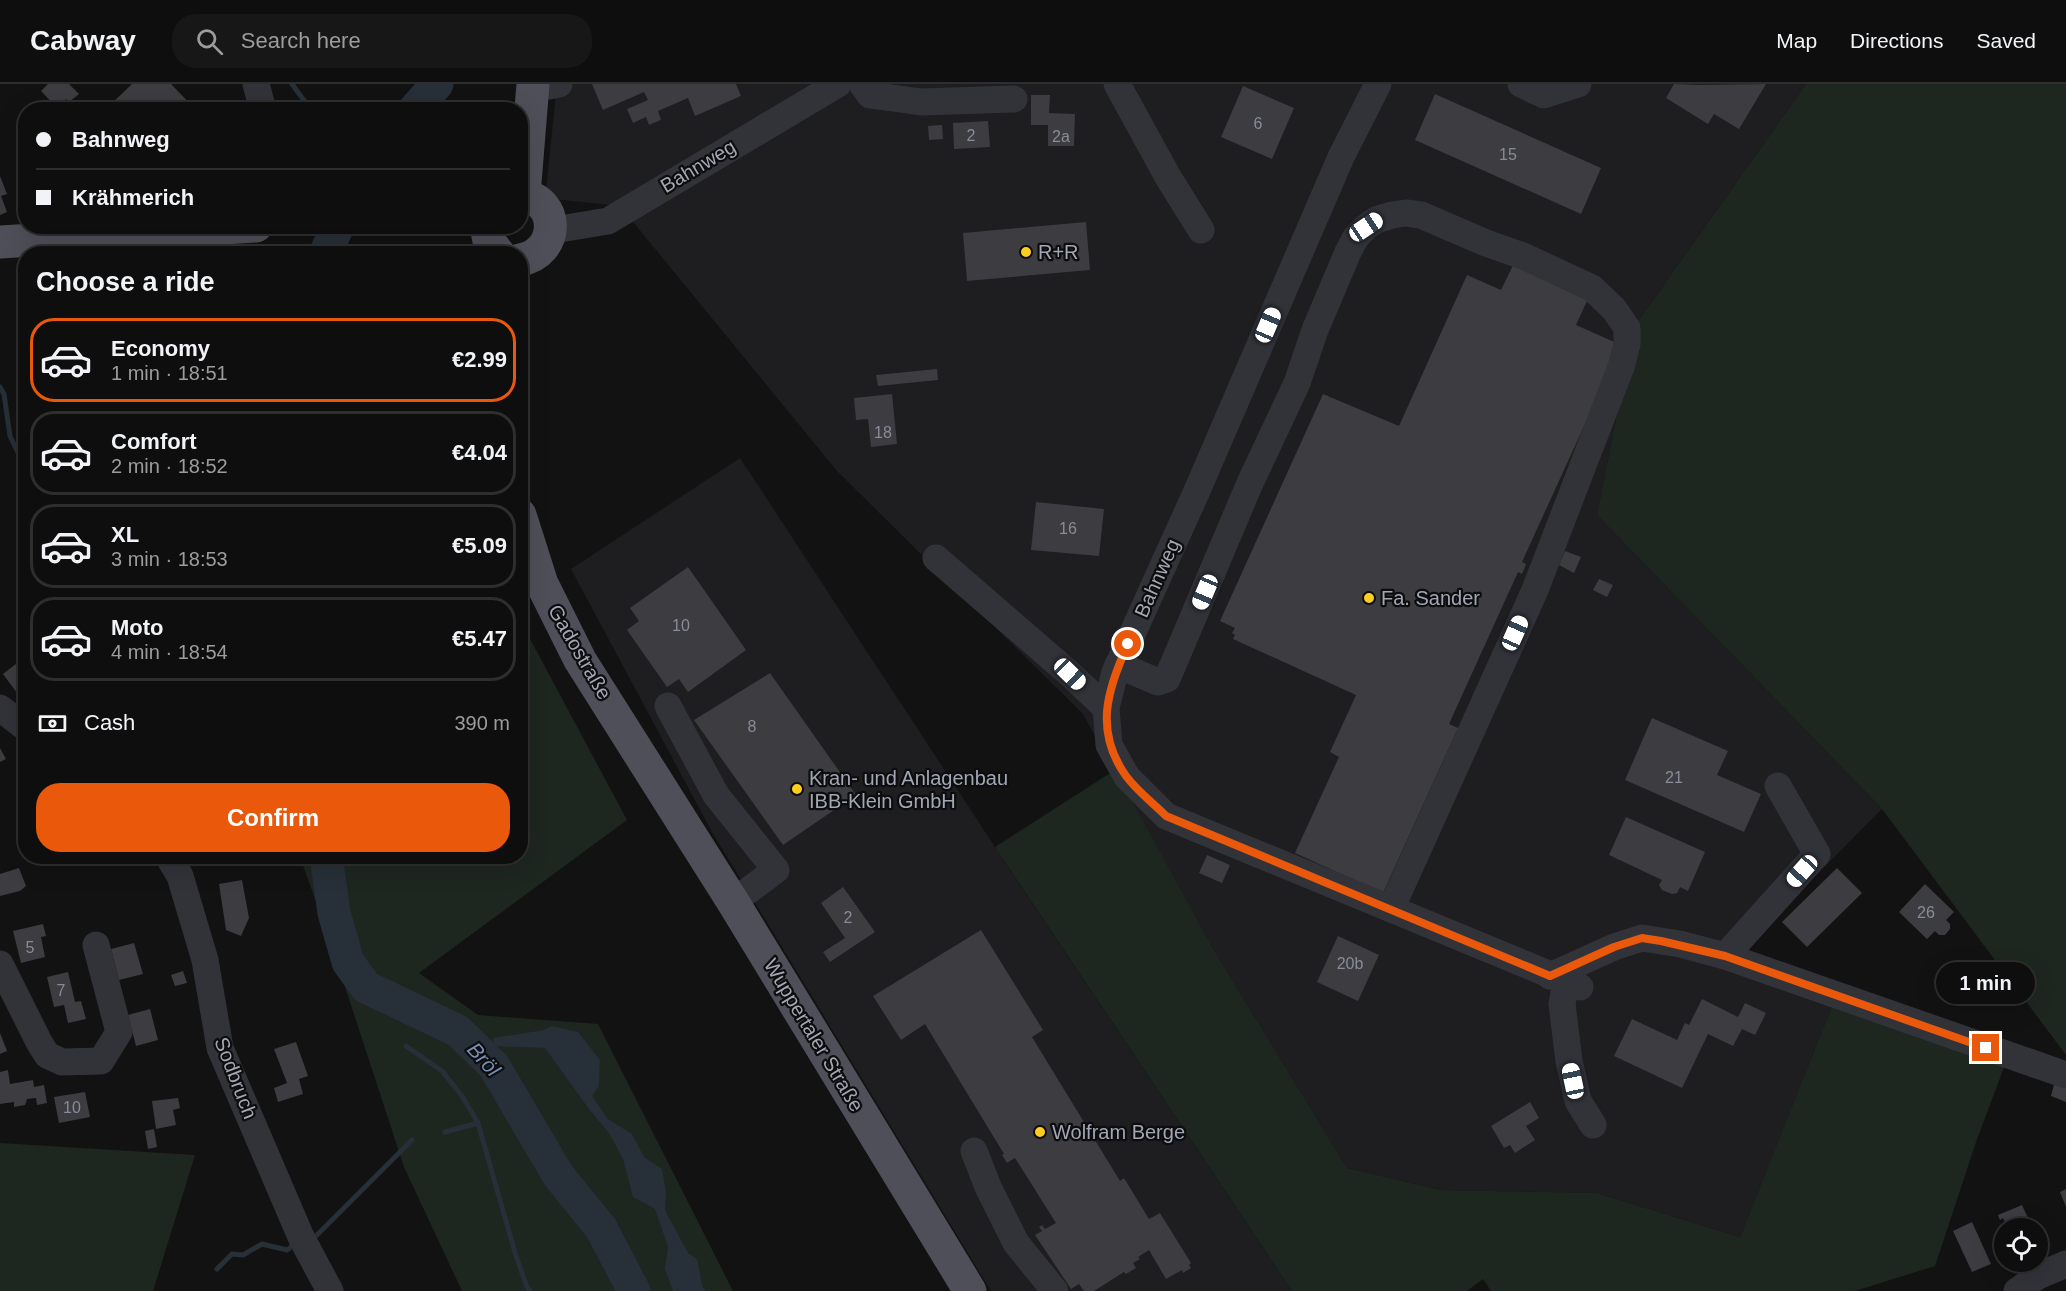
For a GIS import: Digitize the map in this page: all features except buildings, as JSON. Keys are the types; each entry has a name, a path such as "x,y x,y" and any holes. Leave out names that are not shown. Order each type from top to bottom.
{"main road":[{"path":"528,134 533,84"},
{"path":"528,198 540,203 550,219 551,228 545,247 538,254 528,257"},
{"path":"0,242 128,234"},
{"name":"Gadostraße","path":"528,541 542,584 580,660 658,780"},
{"name":"Wuppertaler Straße","path":"658,780 970,1291"}],"street":[{"path":"256,84 261,102"},
{"path":"533,84 549,86 559,84"},
{"name":"Bahnweg","path":"551,228 560,229 609,221 838,84"},
{"path":"862,84 870,95 921,102 1014,99"},
{"path":"1117,84 1168,177 1201,230"},
{"name":"Bahnweg","path":"1378,84 1341,157 1118,665 1106,708 1109,745 1126,777 1166,816 1566,982"},
{"path":"1521,84 1544,95 1578,84"},
{"path":"1118,665 1158,682 1167,679 1250,483 1297,383 1315,330 1348,252 1356,237 1366,227 1392,215 1406,213 1421,215 1523,256 1597,291 1614,309 1627,328 1629,335 1625,356 1535,590 1391,909"},
{"path":"936,558 1106,708"},
{"path":"668,706 716,795 776,870 734,902"},
{"path":"0,708 18,722"},
{"path":"1725,956 1817,854 1778,786"},
{"name":"Sodbruch","path":"173,864 180,876 205,960 220,1048 301,1237 330,1291"},
{"path":"1593,1125 1578,1101 1569,1060 1562,1004 1566,982 1614,947 1642,938 1680,944 1725,956 2066,1075"},
{"path":"0,964 47,1055 62,1062 101,1061 119,1032 96,945"},
{"path":"974,1151 988,1187 1016,1243 1054,1291"},
{"path":"2017,1291 2038,1276 2066,1264"}],"shaded area":[{"path":"557,84 1806,84 1634,327 1597,515 1882,809 1730,962 1834,1001 1740,1237 1597,1193 1442,1190 1347,1168 1214,950 1083,714 837,471 620,206 545,198"},
{"path":"1806,84 2066,84 2066,1055 1882,809 1597,515 1634,327"},
{"path":"740,458 1016,879 1292,1291 991,1291 712,832 571,569"},
{"path":"528,635 627,820 419,973 478,1015 598,1024 733,1291 462,1291 404,1167 303,864 528,864"},
{"path":"1115,770 1214,950 1347,1168 1442,1190 1597,1193 1740,1237 1834,1001 2006,1062 1976,1142 1935,1266 1855,1291 1491,1291 1483,1279 1467,1291 1292,1291 995,847"},
{"path":"552,1026 578,1032 600,1060 599,1086 592,1096 608,1119 632,1134 644,1157 662,1169 666,1191 665,1210 688,1253 697,1259 703,1288 706,1291 673,1291 665,1269 668,1247 655,1209 633,1197 623,1159 609,1133 545,1048 494,1046 493,1038 544,1030"},
{"path":"0,1143 195,1155 153,1291 0,1291"}],"waterway":[{"path":"292,84 305,102"},
{"name":"Bröl","path":"421,102 437,84"},
{"name":"Bröl","path":"329,246 334,234"},
{"path":"0,387 4,394 10,436 18,452"},
{"name":"Bröl","path":"327,864 334,913 348,962 366,987 458,1031 494,1066 558,1175 601,1228 634,1291"},
{"path":"406,1046 442,1071 462,1096 478,1123"},
{"path":"445,1132 478,1123 516,1256 530,1291"},
{"path":"317,1235 412,1140"},
{"path":"217,1269 232,1254 243,1255 262,1244 287,1250 291,1247"}],"place":[{"name":"R+R","path":"1026,252"},
{"name":"Fa. Sander","path":"1369,598"},
{"name":"Kran- und Anlagenbau IBB-Klein GmbH","path":"797,789"},
{"name":"Wolfram Berge","path":"1040,1132"}],"route":[{"path":"1128,644 1115,672 1106,708 1109,745 1126,777 1166,816 1550,976 1614,947 1642,938 1680,944 1725,956 1986,1048"}]}
